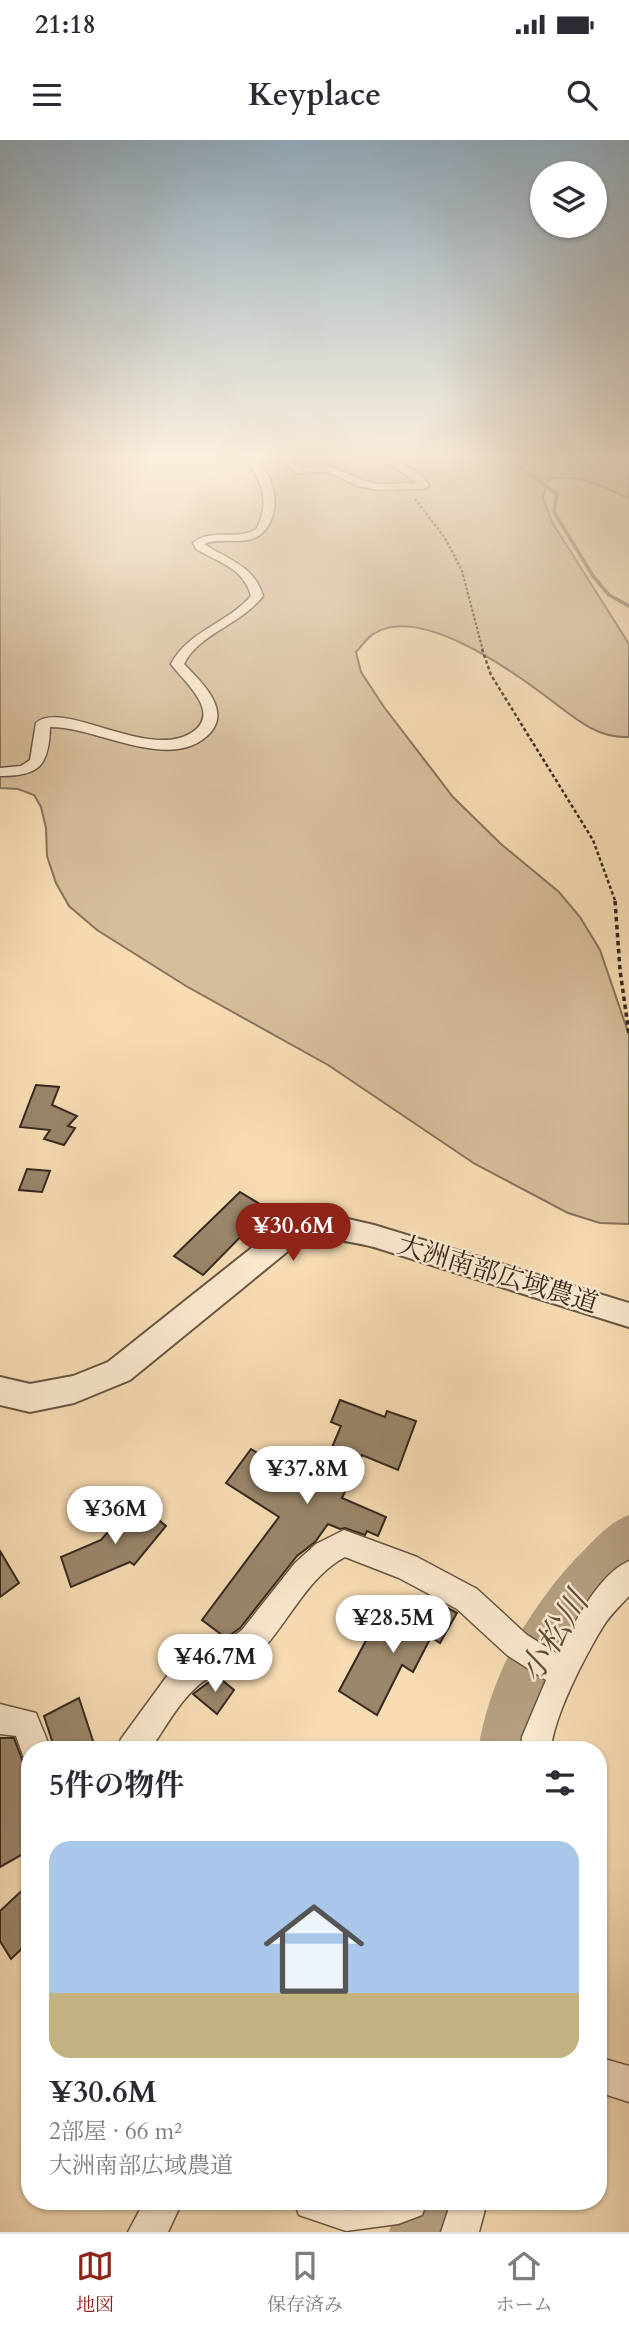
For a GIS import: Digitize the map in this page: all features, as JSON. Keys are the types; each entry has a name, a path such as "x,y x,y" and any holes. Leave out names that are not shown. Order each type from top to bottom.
{"street":[{"path":"0,772 21,771 37,765 42,756 43,723 68,723 166,746 180,744 202,733 210,724 211,710 177,664 180,654 234,620 250,607 257,596 255,583 248,573 215,556"},
{"name":"大洲南部広域農道","path":"0,1391 30,1398 74,1389 119,1371 278,1243 313,1229 340,1228 374,1236 629,1315"},
{"path":"138,1741 180,1682 210,1661 231,1656 252,1640 305,1573 325,1553 344,1543 407,1567 467,1599 517,1645 557,1671"},
{"path":"537,1741 557,1671 595,1614 629,1575"},
{"path":"0,1719 26,1723 33,1741"},
{"path":"607,2077 629,2084"},
{"path":"148,2232 160,2210"},
{"path":"339,2210 363,2210"},
{"path":"460,2232 466,2210"}],"path":[{"path":"452,556 466,581 482,656 491,675 593,840 615,895 620,970 629,1034"}],"shaded area":[{"path":"0,556 573,556 629,644 629,737 617,737 594,730 487,656 439,634 415,628 394,627 375,633 356,652 361,672 384,707 453,797 501,844 559,892 580,917 600,950 629,1035 629,1224 600,1223 568,1213 475,1164 328,1065 186,986 97,930 69,906 56,883 47,856 46,828 41,807 34,795 18,789 0,788"}],"building":[{"path":"36,1085 59,1087 52,1105 77,1116 68,1126 75,1128 64,1145 44,1139 50,1130 20,1127"},
{"path":"27,1169 50,1171 42,1192 19,1190"},
{"path":"240,1192 268,1209 203,1275 174,1256"},
{"path":"340,1400 385,1417 387,1411 416,1421 398,1470 362,1455 342,1498 386,1517 378,1536 367,1531 365,1535 328,1524 315,1542 297,1556 240,1628 226,1638 202,1620 279,1517 226,1483 251,1449 315,1488 341,1426 331,1422"},
{"path":"135,1501 166,1526 134,1565 130,1562 71,1587 61,1557 101,1540"},
{"path":"0,1551 19,1583 0,1597"},
{"path":"428,1597 457,1613 440,1643 431,1637 413,1672 402,1665 377,1715 339,1691 377,1620 405,1637"},
{"path":"217,1676 234,1690 217,1714 193,1694"},
{"path":"79,1698 93,1741 52,1741 44,1716"},
{"path":"0,1738 14,1738 21,1757 21,1855 0,1867"},
{"path":"21,1891 21,1950 11,1959 0,1941 0,1911"}],"waterway":[{"path":"581,556 609,595 629,606"},
{"name":"小松川","path":"506,1741 518,1694 545,1638 588,1579 629,1538"},
{"name":"小松川","path":"422,2232 429,2210"}]}
